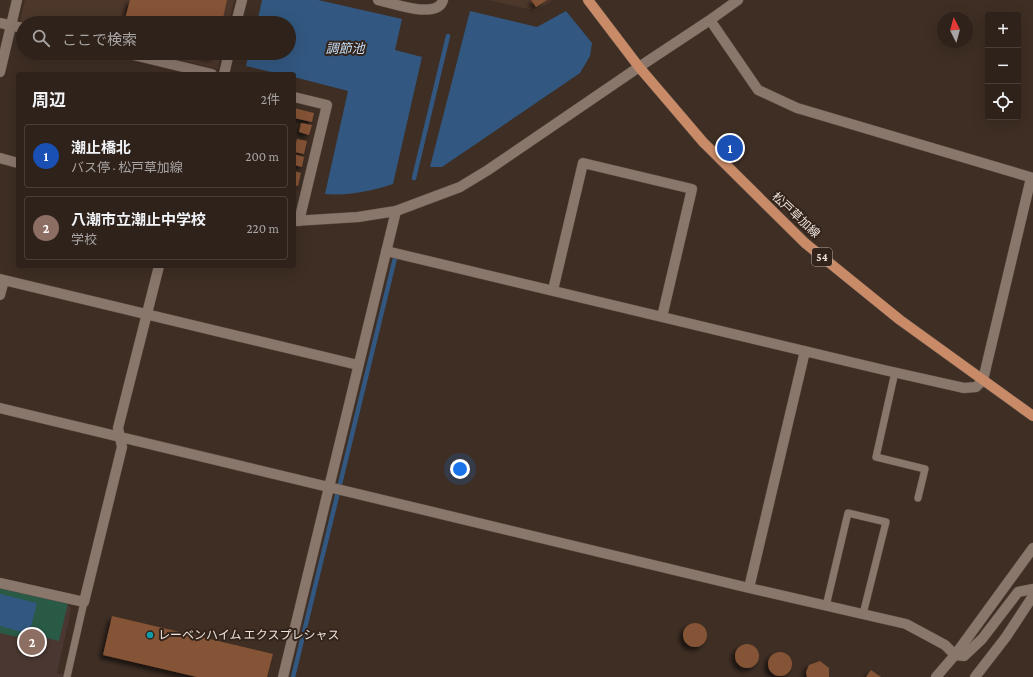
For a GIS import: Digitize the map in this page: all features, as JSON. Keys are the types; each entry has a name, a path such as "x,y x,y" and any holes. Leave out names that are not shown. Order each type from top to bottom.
{"main road":[{"name":"松戸草加線","path":"588,0 639,67 703,142 805,243 900,320 1033,416"},
{"name":"松戸草加線","path":"596,0 639,67"}],"street":[{"path":"0,72 18,0"},
{"path":"238,16 242,0"},
{"path":"378,0 426,11 435,8 442,3 443,0"},
{"path":"296,97 327,105 296,221 358,217 396,211 460,187 488,170 738,0"},
{"path":"386,251 964,388 976,387 983,380 1032,178 797,108 764,93 758,90 710,20"},
{"path":"0,23 16,27"},
{"path":"154,60 204,72"},
{"path":"224,72 227,60"},
{"path":"0,158 16,162"},
{"path":"553,290 583,162 692,189 662,317"},
{"path":"283,677 336,488 358,365 396,211"},
{"path":"0,583 84,602 122,447 118,428 159,268"},
{"path":"0,295 2,280 358,365"},
{"path":"749,588 805,351"},
{"path":"0,408 749,588 906,624 944,645 955,655 964,656 982,639 1018,592 1033,589"},
{"path":"936,677 955,655 1033,548"},
{"path":"975,677 1006,637 1033,596"}],"lane":[{"path":"895,372 876,457 925,469 918,498"},
{"path":"826,606 848,513 886,522 863,614"},
{"path":"67,677 84,602"}],"shaded area":[{"path":"25,0 234,0 231,16 21,16"},
{"path":"488,0 553,0 536,11"},
{"path":"181,60 220,60 218,69"},
{"path":"0,588 69,605 71,610 57,673 74,677 0,677"}],"green space":[{"path":"0,587 68,603 59,641 43,637 40,642 0,633"}],"water":[{"name":"調節池","path":"262,0 318,0 402,19 395,50 422,57 393,184 359,192 325,194 348,91 296,78 296,72 272,72 246,66 247,60 296,60 296,16 259,16"},
{"path":"470,11 537,27 566,11 592,43 590,56 580,73 442,167 430,167"},
{"path":"0,594 37,603 29,634 0,626"}],"building":[{"path":"130,0 227,0 224,16 126,16"},
{"path":"531,0 547,0 536,7"},
{"path":"296,108 314,113 312,122 296,118"},
{"path":"301,123 312,125 309,135 299,132"},
{"path":"297,139 307,141 304,154 296,152"},
{"path":"296,155 304,157 302,167 296,166"},
{"path":"296,172 301,173 298,186 296,186"},
{"name":"レーベンハイム エクスプレシャス","path":"112,616 273,654 267,677 197,677 103,655"},
{"path":"690,623 700,623 707,630 707,640 700,647 690,647 683,640 683,630"},
{"path":"747,644 755,648 759,656 755,664 747,668 739,664 735,656 739,648"},
{"path":"780,652 788,656 792,664 788,672 780,676 772,672 768,664 772,656"},
{"path":"820,661 829,668 829,677 807,677 806,672 809,665"},
{"path":"871,670 881,677 866,677"}],"waterway":[{"path":"414,178 448,36"},
{"path":"293,677 395,258"}],"place":[{"name":"潮止橋北","path":"730,148"},
{"name":"レーベンハイム エクスプレシャス","path":"150,635"},
{"name":"八潮市立潮止中学校","path":"32,642"}]}
